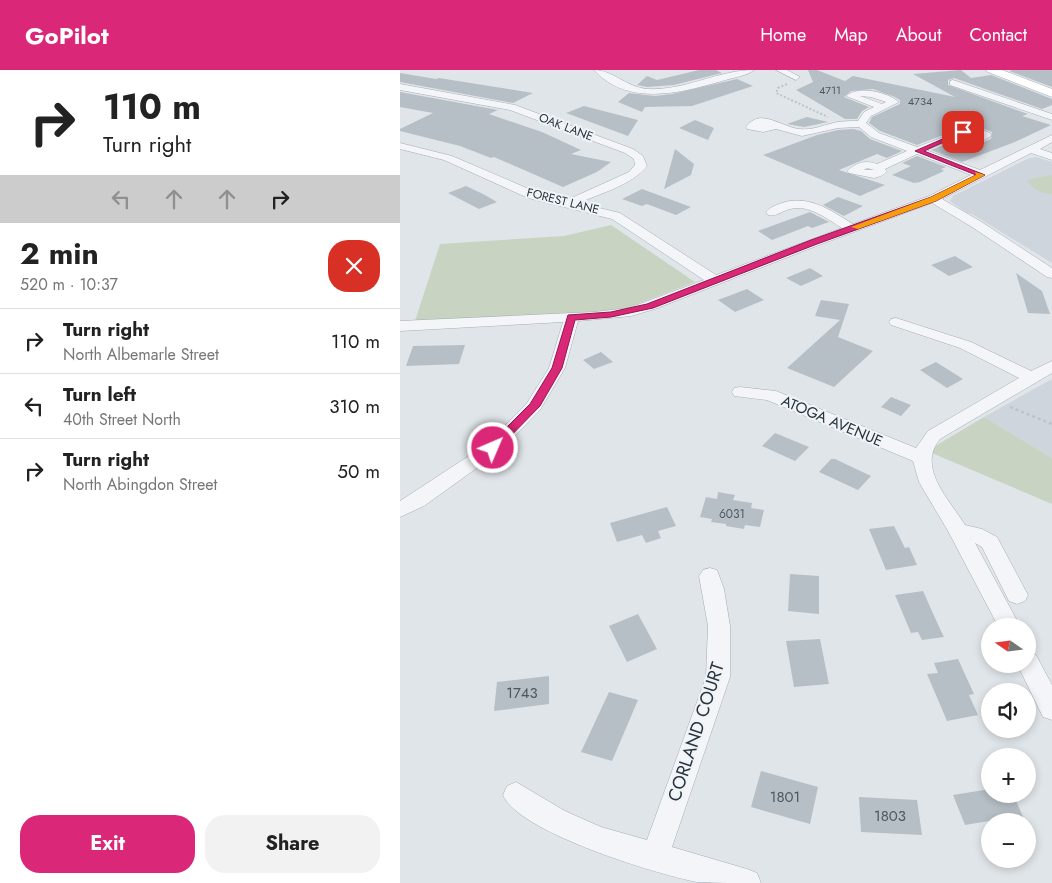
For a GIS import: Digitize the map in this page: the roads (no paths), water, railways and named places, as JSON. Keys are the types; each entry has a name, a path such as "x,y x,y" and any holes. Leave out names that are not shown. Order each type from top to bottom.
{"main road":[{"path":"992,70 1052,93"},
{"path":"1004,70 1052,87"}],"street":[{"path":"598,70 623,86 647,91 674,89 750,70"},
{"path":"780,70 796,77"},
{"path":"953,83 1052,117"},
{"name":"OAK LANE","path":"400,87 512,107 629,151 640,158 640,166 633,174 568,204"},
{"path":"861,124 868,114 882,107"},
{"path":"776,126 802,133 841,124 861,124 875,135 982,175"},
{"path":"878,168 954,136"},
{"path":"400,326 631,312 933,199 1052,138"},
{"name":"FOREST LANE","path":"400,146 448,158 532,195 616,216 714,280"},
{"path":"1031,149 1052,158"},
{"path":"933,199 976,224 1052,274"},
{"path":"772,212 791,204 804,205 813,207 852,228"},
{"path":"400,510 417,501 493,448 534,406 557,368 572,317"},
{"path":"896,322 941,336 990,355 1031,378"},
{"path":"1005,618 958,532 928,482 923,470 922,458 927,444 934,435 1052,366"},
{"name":"ATOGA AVENUE","path":"740,392 770,395 922,458"},
{"path":"958,532 975,534 990,542 1017,595"},
{"name":"CORLAND COURT","path":"655,856 718,677 721,651 716,601 710,576"},
{"path":"1034,673 1052,709"},
{"path":"516,795 554,820 600,840 747,883"}]}
